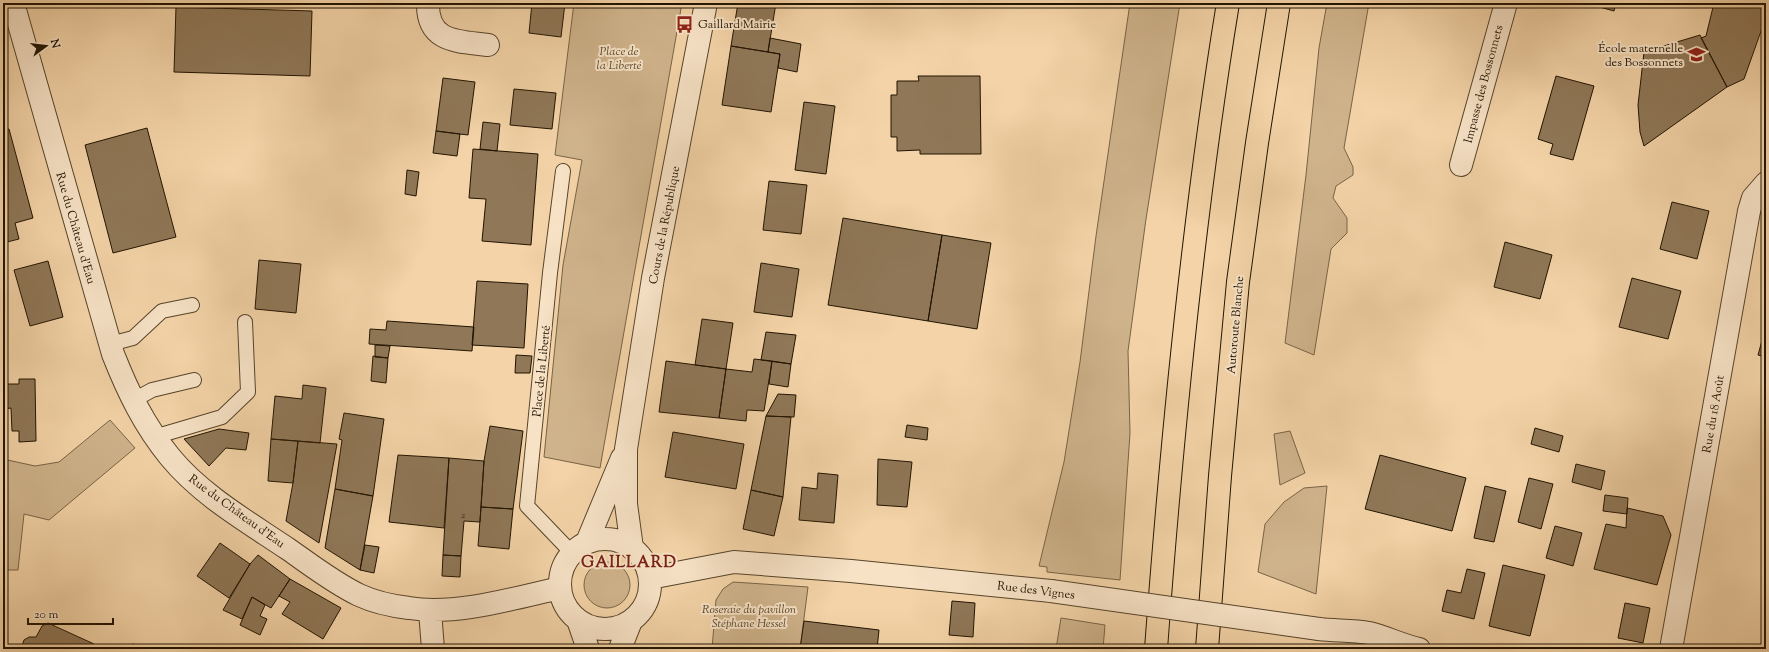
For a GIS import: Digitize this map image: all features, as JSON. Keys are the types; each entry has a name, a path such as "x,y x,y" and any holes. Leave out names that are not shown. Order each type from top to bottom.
{"highway":[{"path":"1156,649 1169,474 1188,286 1228,3"},
{"name":"Autoroute Blanche","path":"1208,649 1220,476 1238,282 1257,143 1279,3"}],"street":[{"name":"Rue du Château d'Eau","path":"13,3 110,344 132,401 154,437 184,472 211,496 338,583 360,595 383,603 430,611 466,607 560,588"},
{"path":"428,3 430,20 436,32 441,36 451,40 488,45"},
{"name":"Cours de la République","path":"632,548 627,517 626,448 653,278 706,3"},
{"name":"Impasse des Bossonnets","path":"1461,166 1506,3"},
{"name":"Rue du 18 Août","path":"1671,649 1749,211 1753,198 1766,183"},
{"name":"Cours de la République","path":"580,548 626,448"},
{"path":"588,649 578,620 566,606 560,588 562,573 567,559 580,548 606,539 624,543 632,548 644,561 650,578 650,588 645,606 632,621 620,649"},
{"name":"Rue des Vignes","path":"650,578 734,562 851,571 1051,591 1319,629 1366,633 1382,636 1398,644 1419,649"},
{"path":"430,611 433,649"},
{"path":"578,620 595,628 604,629 623,626 632,621"}],"lane":[{"name":"Place de la Liberté","path":"563,171 550,273 528,506 580,548"},
{"path":"110,344 133,338 162,311 192,305"},
{"path":"154,437 222,417 248,392 245,322"},
{"path":"132,401 152,390 194,380"}],"green space":[{"name":"Place de la Liberté","path":"574,3 682,3 600,468 544,457 563,265 582,160 555,155"},
{"path":"1130,3 1180,3 1146,219 1128,351 1130,433 1120,580 1047,572 1047,567 1039,566 1064,462 1080,362 1096,236"},
{"path":"1327,3 1369,3 1344,148 1353,167 1353,175 1336,186 1333,198 1347,218 1347,233 1331,249 1314,355 1285,343 1306,175 1319,48"},
{"path":"110,420 135,448 49,520 24,514 18,570 3,570 3,459 35,466 59,462"},
{"path":"1290,431 1305,473 1280,485 1274,434"},
{"path":"1327,486 1316,594 1258,572 1265,524 1284,502 1304,488"},
{"path":"607,562 620,566 626,572 630,585 626,598 620,604 607,608 594,604 588,598 584,585 588,572 594,566"},
{"name":"Roseraie du pavillon Stéphane Hessel","path":"733,582 808,587 800,649 712,649 716,600 723,589"},
{"path":"1061,618 1105,625 1103,649 1056,649"}],"building":[{"path":"532,3 565,3 561,37 529,33"},
{"path":"738,3 776,3 768,52 731,46"},
{"path":"1585,3 1616,3 1614,11"},
{"path":"1714,3 1766,3 1766,17 1744,79 1727,87 1701,38 1706,36"},
{"path":"176,7 312,11 310,76 174,72"},
{"path":"1700,35 1727,87 1644,146 1640,132 1638,105 1644,52"},
{"path":"770,38 801,44 797,72 778,68 780,54 768,52"},
{"path":"731,46 780,54 771,112 722,105"},
{"path":"918,76 980,76 981,154 920,154 920,150 897,151 897,137 891,137 891,95 897,95 897,81 919,81"},
{"path":"1556,76 1594,86 1573,160 1550,154 1553,144 1538,139"},
{"path":"443,78 475,82 468,135 436,131"},
{"path":"514,89 556,93 552,129 510,125"},
{"path":"804,102 835,106 826,174 795,170"},
{"path":"483,122 500,124 497,151 480,149"},
{"path":"147,128 176,237 113,253 85,145"},
{"path":"9,129 33,218 15,223 19,239 3,243 3,130"},
{"path":"436,131 460,134 457,156 433,153"},
{"path":"473,149 538,154 531,245 482,241 486,199 469,198"},
{"path":"407,170 419,172 416,196 405,194"},
{"path":"769,181 807,185 801,234 763,230"},
{"path":"1672,202 1709,211 1697,259 1660,249"},
{"path":"843,218 942,235 928,321 828,305"},
{"path":"942,235 991,243 977,329 928,321"},
{"path":"1505,242 1552,255 1540,299 1494,287"},
{"path":"259,260 301,264 296,313 255,309"},
{"path":"48,261 63,317 30,326 14,270"},
{"path":"761,263 799,269 792,317 754,312"},
{"path":"1632,278 1681,291 1668,339 1619,327"},
{"path":"477,281 528,284 524,348 472,345"},
{"path":"702,319 733,323 726,369 695,365"},
{"path":"387,321 474,327 472,351 369,344 370,329 386,330"},
{"path":"1766,326 1766,357 1758,355"},
{"path":"766,332 796,335 791,364 761,360"},
{"path":"375,345 390,346 388,358 375,357"},
{"path":"516,355 532,356 530,373 515,373"},
{"path":"373,356 388,358 386,383 371,381"},
{"path":"754,359 772,361 764,411 747,410 746,421 719,418 726,369 752,372"},
{"path":"666,361 726,369 719,418 659,412"},
{"path":"772,361 791,364 788,387 769,384"},
{"path":"19,379 35,379 36,441 19,442 19,431 12,431 11,408 3,409 3,384 19,384"},
{"path":"303,385 326,388 320,443 271,439 275,396 302,399"},
{"path":"778,394 796,395 794,417 766,416"},
{"path":"344,413 384,419 373,496 335,489 342,440 339,439"},
{"path":"766,416 791,417 783,497 751,490"},
{"path":"907,425 928,428 927,440 905,437"},
{"path":"490,426 523,431 513,509 481,507 484,461"},
{"path":"1535,428 1563,436 1559,452 1531,444"},
{"path":"219,429 249,433 246,450 226,448 209,466 184,439"},
{"path":"673,432 744,444 736,489 665,477"},
{"path":"271,439 298,441 293,483 268,481"},
{"path":"298,441 337,444 319,543 286,521 293,483"},
{"path":"398,455 449,458 444,528 389,522"},
{"path":"1380,455 1466,478 1452,531 1365,509"},
{"path":"449,458 484,461 480,522 464,521 461,556 443,555"},
{"path":"878,459 912,462 907,507 877,505"},
{"path":"1576,464 1605,471 1601,490 1572,482"},
{"path":"818,473 838,475 834,523 799,520 802,487 817,489"},
{"path":"1529,478 1553,484 1541,529 1518,522"},
{"path":"1485,486 1506,491 1494,542 1474,538"},
{"path":"335,489 373,496 360,570 325,548"},
{"path":"751,490 783,497 774,536 743,529"},
{"path":"1605,495 1628,498 1627,514 1603,511"},
{"path":"481,507 513,509 509,549 478,546"},
{"path":"1627,508 1663,516 1671,535 1657,585 1594,569 1606,524 1626,528"},
{"path":"1555,526 1582,533 1573,566 1546,558"},
{"path":"220,543 250,564 229,598 197,576"},
{"path":"365,545 379,547 374,573 360,570"},
{"path":"258,555 290,579 271,608 252,597 242,619 223,610 250,564"},
{"path":"443,555 461,556 460,577 442,576"},
{"path":"1503,565 1545,575 1530,636 1489,626"},
{"path":"1467,569 1485,573 1474,619 1442,611 1447,590 1461,593"},
{"path":"290,579 341,608 323,639 282,614 290,602 279,596"},
{"path":"252,597 265,605 260,616 267,619 260,635 240,625"},
{"path":"952,601 975,603 973,637 949,635"},
{"path":"1625,603 1650,608 1643,643 1618,638"},
{"path":"804,621 879,630 877,649 800,649"},
{"path":"48,623 94,644 91,649 21,649 24,640 29,637 36,637 42,626"},
{"path":"132,644 153,649 131,649"}],"place":[{"name":"Gaillard Mairie","path":"685,24"},
{"name":"École maternelle des Bossonnets","path":"1696,55"}],"district":[{"name":"GAILLARD","path":"629,561"}]}
